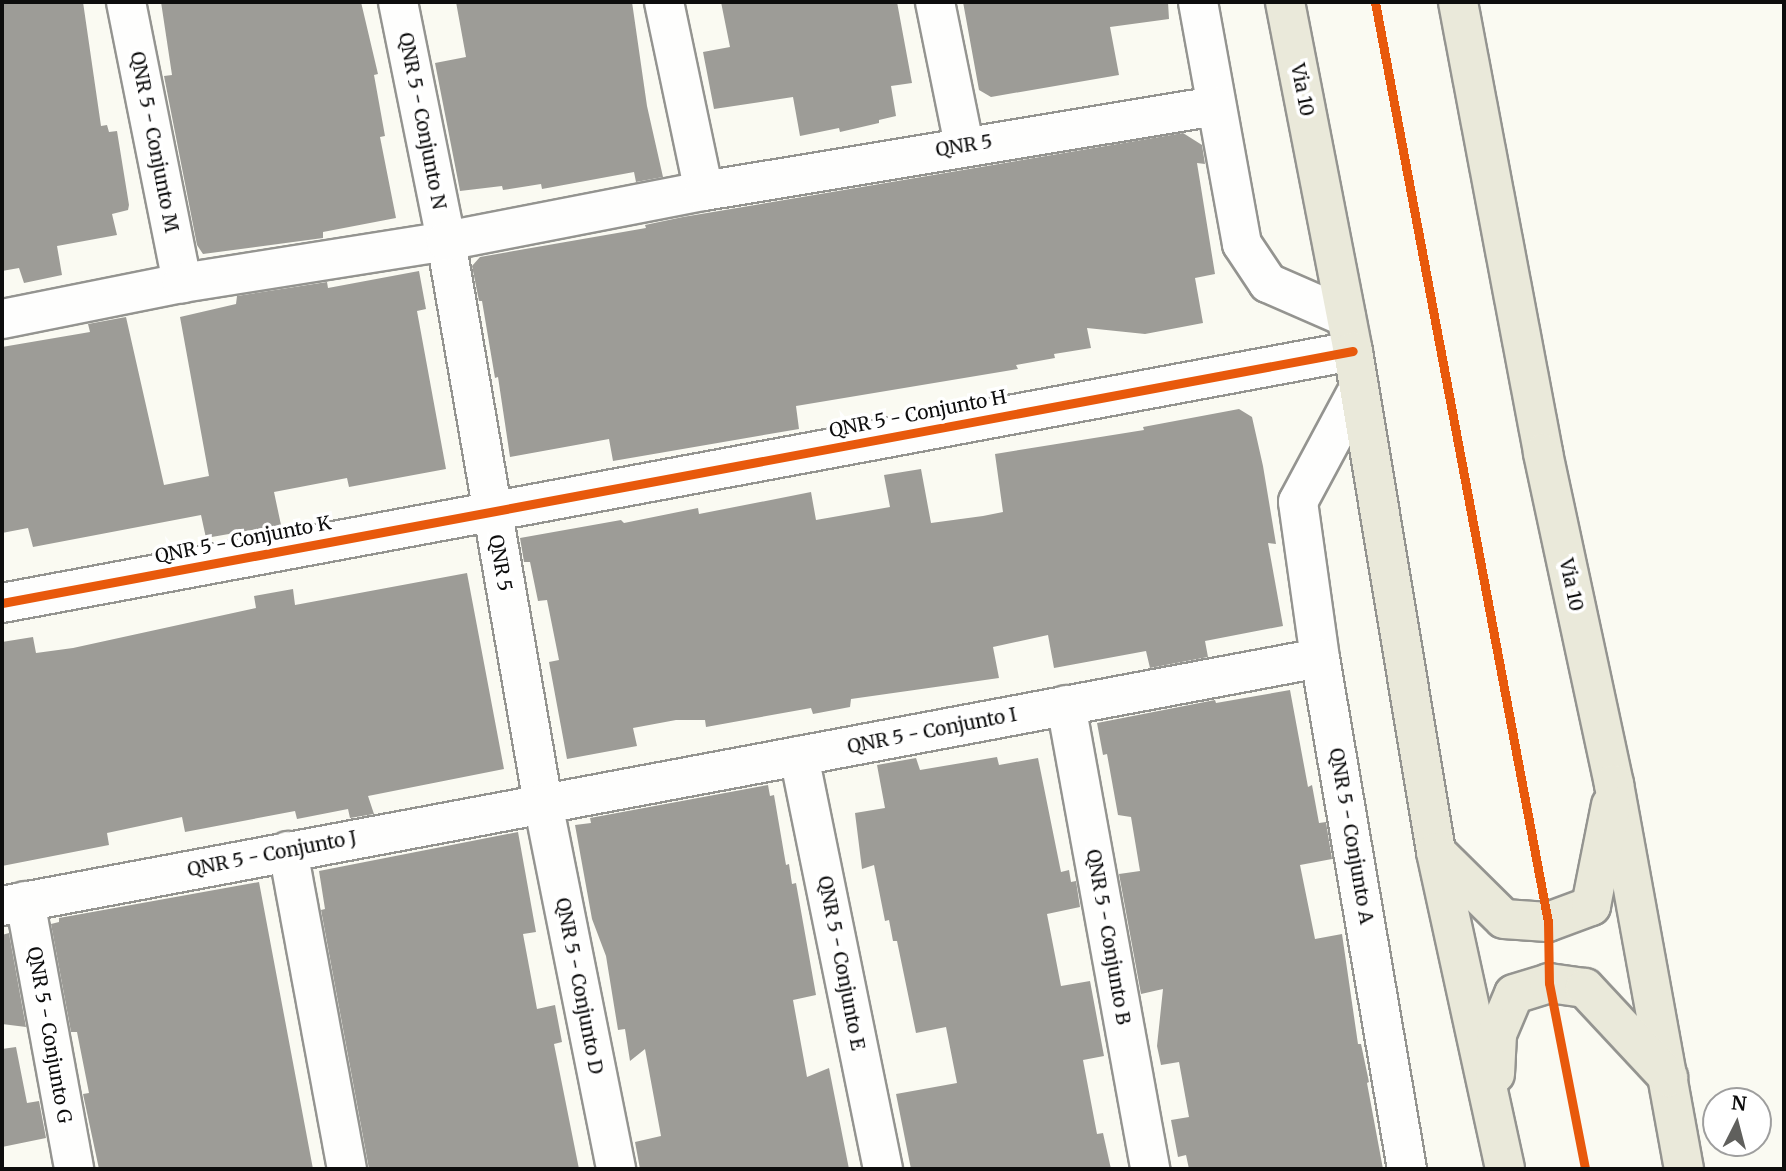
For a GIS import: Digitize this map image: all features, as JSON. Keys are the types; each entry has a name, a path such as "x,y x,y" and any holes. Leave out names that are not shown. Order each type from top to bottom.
{"main road":[{"name":"Via 10","path":"1285,2 1359,388 1436,852 1494,1105 1505,1169"},
{"name":"Via 10","path":"1458,2 1543,453 1615,784 1684,1169"},
{"path":"1436,852 1504,919 1548,922 1591,906 1615,784"},
{"path":"1494,1105 1497,1034 1514,994 1549,983 1585,988 1668,1077"}],"street":[{"name":"QNR 5 - Conjunto M","path":"126,2 182,283"},
{"name":"QNR 5 - Conjunto N","path":"398,2 446,241"},
{"path":"664,2 704,191"},
{"path":"935,2 964,145"},
{"path":"1198,2 1241,244 1268,283 1349,334"},
{"name":"QNR 5","path":"2,319 182,283 446,241 704,191 964,145 1215,106"},
{"name":"QNR 5","path":"446,241 543,803"},
{"name":"QNR 5 - Conjunto H","path":"491,512 1349,334"},
{"name":"QNR 5 - Conjunto A","path":"1359,388 1298,502 1320,658 1407,1169"},
{"name":"QNR 5 - Conjunto K","path":"2,603 491,512"},
{"name":"QNR 5 - Conjunto I","path":"543,803 1320,658"},
{"name":"QNR 5 - Conjunto B","path":"1066,705 1150,1169"},
{"name":"QNR 5 - Conjunto E","path":"799,756 883,1169"},
{"name":"QNR 5 - Conjunto J","path":"13,903 543,803"},
{"name":"QNR 5 - Conjunto D","path":"543,803 615,1169"},
{"path":"288,851 347,1169"},
{"name":"QNR 5 - Conjunto G","path":"13,903 74,1169"}],"building":[{"path":"2,2 83,2 101,126 107,125 109,132 117,131 129,205 128,210 112,214 117,235 57,246 62,275 24,283 19,268 2,271"},
{"path":"161,2 361,2 378,74 374,75 385,136 380,137 396,218 323,232 323,238 203,254 197,245 164,76 172,75"},
{"path":"456,2 632,2 647,106 663,177 636,182 634,172 542,189 541,184 503,190 502,186 460,191 435,63 466,57"},
{"path":"721,2 897,2 912,83 891,86 896,116 840,132 839,128 800,136 793,97 714,109 703,52 730,47"},
{"path":"963,2 1168,2 1169,19 1110,27 1119,75 991,97 979,90"},
{"path":"1183,133 1202,145 1205,164 1197,163 1215,274 1195,278 1203,323 1145,334 1087,328 1091,348 1054,354 1055,358 1016,365 1018,369 796,406 799,429 613,461 609,439 510,457 498,377 495,378 482,301 479,301 472,266 480,257 646,228 645,225 683,217"},
{"path":"419,271 426,309 417,311 446,469 349,487 347,478 274,492 281,525 206,538 201,515 33,547 28,528 2,533 2,347 90,332 88,324 126,317 164,485 209,476 180,317 236,304 237,296 327,282 328,288"},
{"path":"1239,409 1252,417 1263,466 1276,544 1268,543 1283,626 1205,641 1208,657 1150,668 1146,651 1054,668 1048,635 993,647 999,678 851,699 850,707 813,714 811,708 706,727 705,720 676,720 633,728 637,746 567,759 549,662 559,660 547,600 538,601 530,562 524,562 520,538 621,520 624,523 698,508 699,514 811,492 816,520 890,507 884,475 921,469 931,523 983,516 1003,512 995,454 1144,430 1143,427"},
{"path":"467,573 504,769 368,796 374,814 350,818 348,809 297,819 295,811 185,832 182,817 107,833 109,845 2,866 2,642 33,637 36,653 73,648 256,608 254,596 293,589 295,605"},
{"path":"1290,690 1308,787 1312,785 1319,823 1326,822 1332,859 1300,865 1315,939 1342,934 1358,1044 1361,1044 1369,1082 1367,1083 1383,1169 1189,1169 1186,1155 1178,1157 1171,1120 1189,1117 1179,1062 1161,1065 1157,1046 1163,989 1141,994 1119,874 1140,871 1131,817 1118,815 1107,754 1103,755 1097,723 1215,700 1216,703"},
{"path":"997,757 999,765 1038,758 1061,872 1069,870 1071,882 1076,881 1080,907 1047,914 1061,986 1090,981 1104,1056 1083,1060 1097,1134 1103,1133 1111,1169 911,1169 896,1094 957,1083 946,1027 916,1033 897,941 893,941 889,920 885,921 874,865 862,869 855,813 885,808 877,765 916,758 920,770"},
{"path":"768,785 770,796 774,795 786,865 789,864 792,884 796,883 816,995 793,1000 807,1077 829,1068 849,1169 640,1169 635,1142 661,1136 645,1049 630,1061 625,1029 618,1030 606,956 592,919 575,825 591,823 590,818"},
{"path":"518,832 536,932 523,934 537,1009 555,1005 562,1042 554,1044 579,1169 369,1169 321,910 325,909 319,871"},
{"path":"259,882 313,1169 99,1169 83,1094 89,1093 77,1032 71,1032 51,924 59,922 59,918"},
{"path":"9,933 26,1027 2,1024 2,935"},
{"path":"16,1047 27,1103 39,1101 46,1138 2,1147 2,1049"}],"cycle path":[{"path":"1375,2 1548,922 1549,983 1585,1169"},
{"path":"2,603 1353,351"}]}
